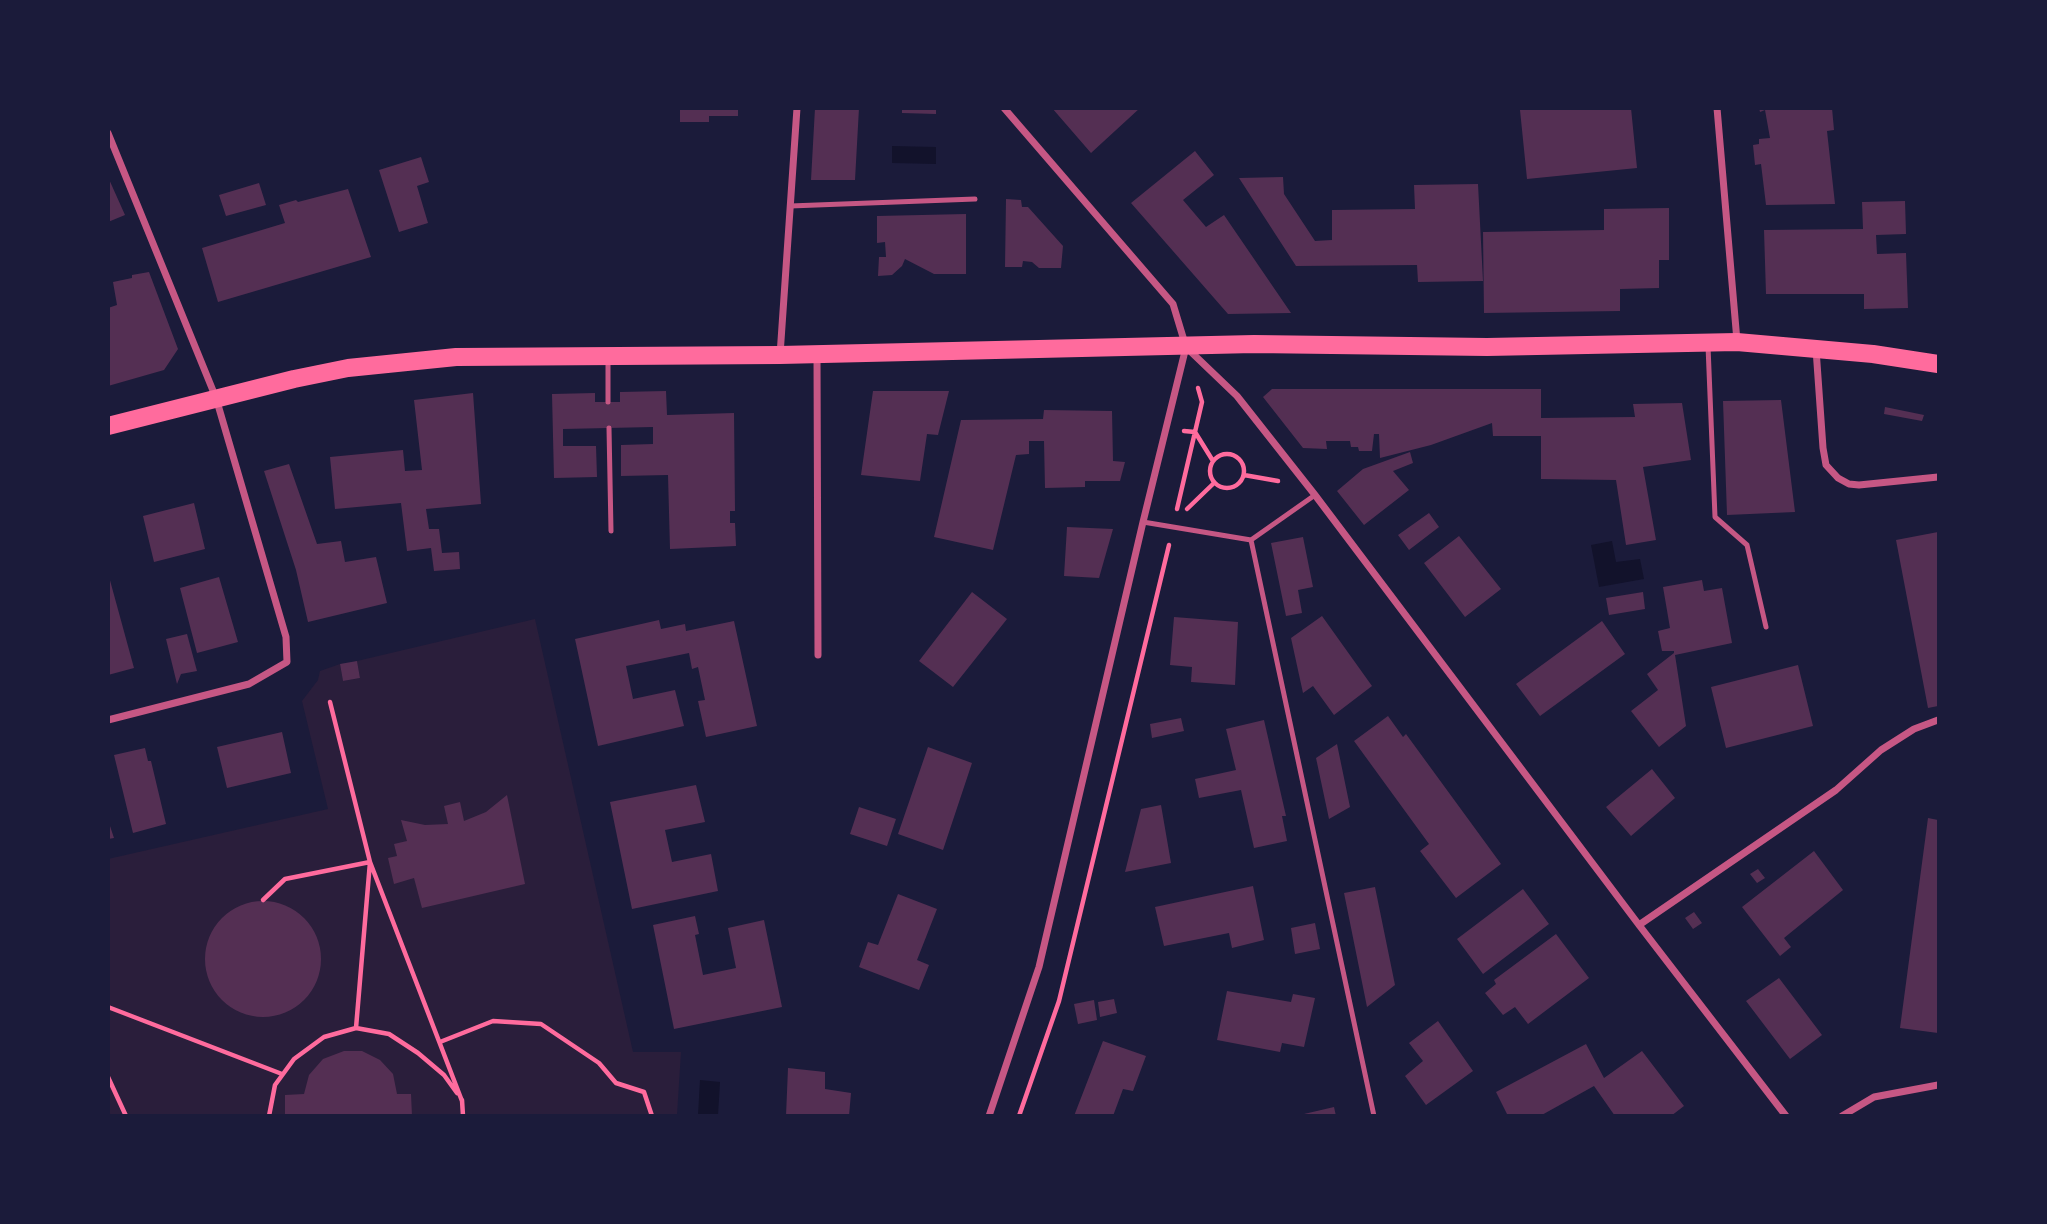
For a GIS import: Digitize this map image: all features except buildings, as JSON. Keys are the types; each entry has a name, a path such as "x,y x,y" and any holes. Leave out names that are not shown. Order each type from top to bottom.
{"main road":[{"path":"108,426 334,371 456,357 780,355 1254,344 1487,347 1737,342 1873,354 1938,365"}],"street":[{"path":"780,355 797,108"},
{"path":"1004,108 1173,304 1186,347 1237,396 1315,495 1639,925 1786,1115"},
{"path":"1717,108 1737,342"},
{"path":"108,133 216,398 286,637 287,662 249,684 108,720"},
{"path":"989,1115 1039,967 1186,347"},
{"path":"1816,349 1823,448 1826,465 1838,478 1849,484 1859,485 1938,477"},
{"path":"817,354 818,655"},
{"path":"1639,925 1836,790 1881,750 1914,729 1938,720"},
{"path":"1842,1115 1874,1097 1938,1085"}],"lane":[{"path":"790,206 975,199"},
{"path":"1708,343 1715,517 1747,545 1766,627"},
{"path":"608,356 608,402"},
{"path":"609,428 611,531"},
{"path":"1143,522 1251,540 1315,495"},
{"path":"1251,540 1374,1115"}],"path":[{"path":"1019,1115 1059,1001 1202,402 1186,347"},
{"path":"1166,428 1195,432"},
{"path":"1195,432 1213,461"},
{"path":"1223,453 1239,458 1245,469 1242,480 1234,487 1223,488 1214,483 1209,472 1213,461 1223,453"},
{"path":"1173,528 1214,483"},
{"path":"330,702 370,862 462,1101 463,1115"},
{"path":"263,900 285,879 370,862"},
{"path":"356,1028 370,862"},
{"path":"108,1007 282,1074"},
{"path":"440,1042 493,1021 541,1024 599,1063 616,1083 644,1092 652,1115"},
{"path":"269,1115 275,1084 295,1059 324,1037 356,1028 389,1034 418,1053 444,1075 462,1101"},
{"path":"108,1077 126,1115"}],"shaded area":[{"path":"892,146 936,147 936,164 892,163"},
{"path":"1612,541 1616,562 1640,559 1644,579 1599,587 1591,545"},
{"path":"535,619 633,1052 681,1052 677,1115 111,1115 108,1111 108,859 328,809 302,701 318,680 320,671 340,664 343,681 360,678 357,661"},
{"path":"700,1080 720,1082 718,1115 698,1115"}]}
